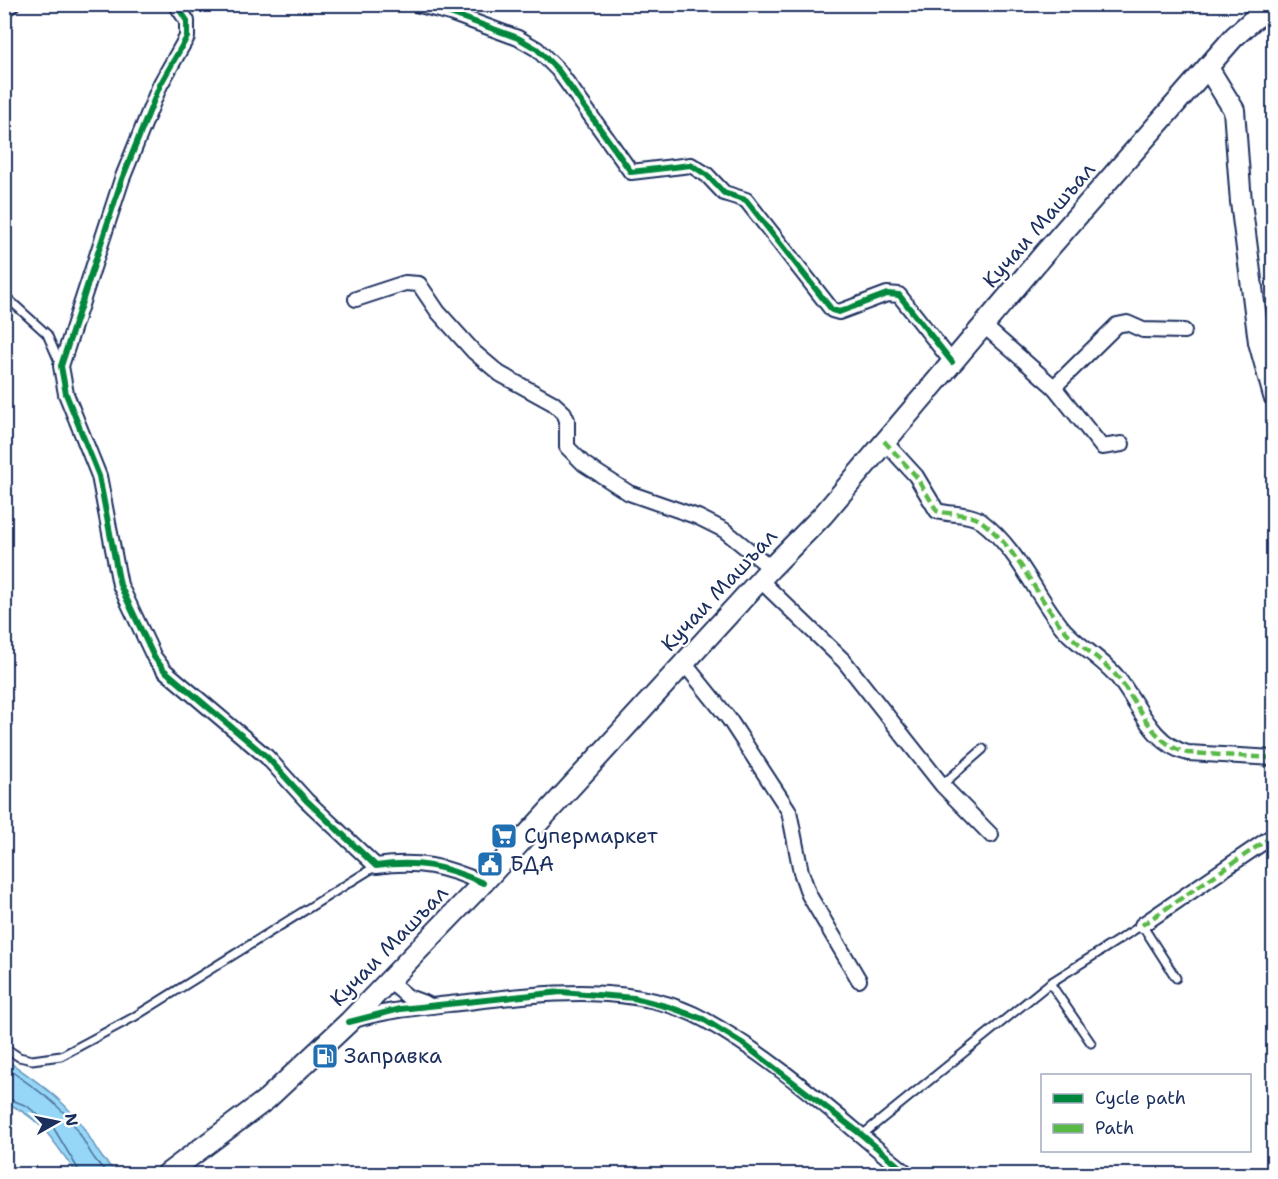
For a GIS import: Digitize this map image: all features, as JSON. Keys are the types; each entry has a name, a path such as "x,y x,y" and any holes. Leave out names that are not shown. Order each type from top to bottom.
{"main road":[{"name":"Кучаи Машъал","path":"167,1174 267,1099 349,1022 483,883 766,574 823,515 983,325 1208,68 1254,19 1274,7"},
{"path":"1208,68 1234,110 1241,202 1259,342 1274,396"}],"street":[{"path":"4,10 12,4"},
{"path":"176,4 187,21 187,37 160,85 122,179 61,366 66,394 99,476 120,585 154,657 177,682 267,757 306,800 376,866 402,862 433,865 483,883"},
{"path":"416,4 450,13 518,38 537,49 558,70 631,172 682,165 697,167 724,193 746,200 831,310 839,312 894,293 899,295 952,362"},
{"path":"356,299 405,284 418,284 438,312 474,352 500,374 553,403 564,413 567,420 567,447 584,464 629,493 698,517 723,530 844,661 942,785 991,835"},
{"path":"1054,387 1117,325 1127,323 1143,330 1184,331"},
{"path":"983,325 1054,387 1102,447 1122,444"},
{"path":"884,441 916,476 937,512 973,517 982,522 1016,557 1064,630 1092,652 1119,679 1158,736 1176,750 1188,753 1274,758"},
{"path":"684,663 729,719 789,811 801,872 809,896 859,980"},
{"path":"1142,925 1274,835"},
{"path":"388,980 416,1001 441,1005"},
{"path":"349,1022 400,1009 561,992 634,998 669,1007 703,1019 742,1043 862,1134 908,1174"}],"lane":[{"path":"4,295 47,334 61,366"},
{"path":"942,785 983,749"},
{"path":"4,1047 19,1057 32,1060 61,1056 143,1011 376,866"},
{"path":"862,1134 1050,983 1142,925 1176,978"},
{"path":"1050,983 1091,1043"}],"water":[{"path":"5,1059 43,1086 69,1110 105,1161 119,1174 77,1174 39,1124 30,1116 5,1102"}],"marked path":[{"path":"884,441 916,476 937,511 977,518 994,532 1015,557 1061,626 1112,671 1126,688 1147,722 1165,742 1188,753 1274,758"},
{"path":"1142,925 1274,835"}],"cycle path":[{"path":"176,4 187,21 187,37 160,85 122,179 61,366 66,394 99,476 120,585 154,657 164,670 267,757 306,800 376,866 391,864 431,866 456,872 483,883"},
{"path":"416,4 450,13 518,38 537,49 558,70 631,172 691,165 707,175 724,193 746,200 832,310 839,312 887,294 899,295 952,362"},
{"path":"349,1022 400,1009 561,992 634,998 669,1007 703,1019 742,1043 862,1135 908,1174"}],"place":[{"name":"Супермаркет","path":"504,836"},
{"name":"БДА","path":"490,864"},
{"name":"Заправка","path":"325,1056"}]}
